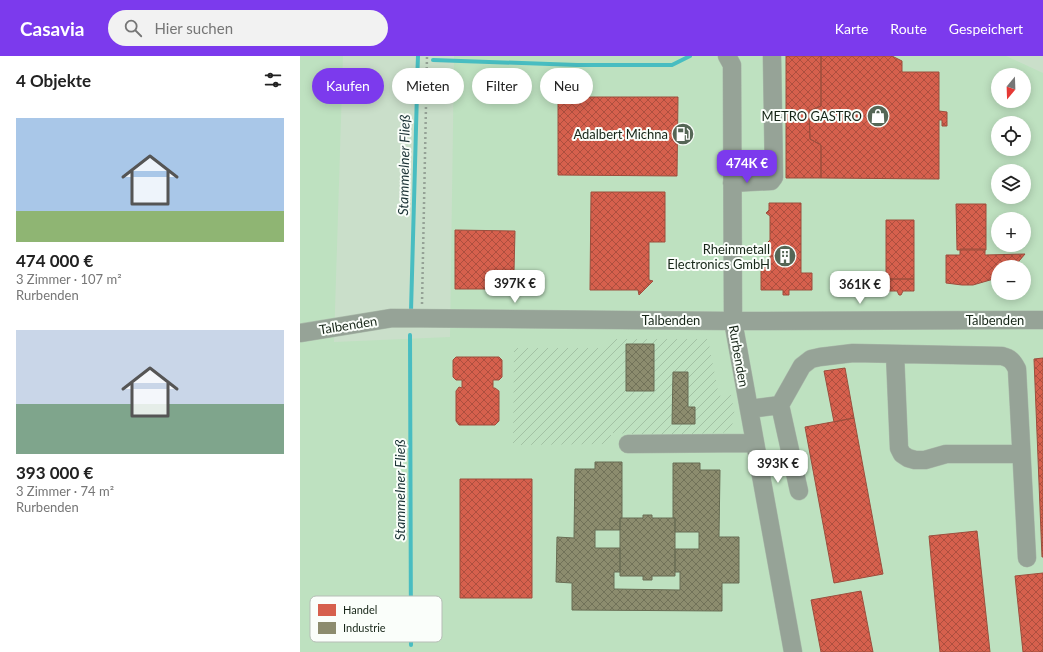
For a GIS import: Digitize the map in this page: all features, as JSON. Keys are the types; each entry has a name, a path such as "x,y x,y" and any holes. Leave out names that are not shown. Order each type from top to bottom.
{"street":[{"path":"732,183 771,180 774,177 772,56"},
{"name":"Rurbenden","path":"734,59 732,183 733,321 793,652"},
{"name":"Talbenden","path":"300,333 392,318 733,321 1043,320"},
{"path":"799,491 780,405 802,366 811,359 853,353 1002,356 1014,362 1017,368 1027,558"},
{"path":"895,354 899,448 902,454 915,460 925,460 946,454 1021,454"},
{"path":"749,409 780,405"},
{"path":"628,444 755,443"}],"path":[{"path":"421,318 428,56"}],"shaded area":[{"path":"300,56 343,56 343,68 312,68 312,104 341,104 334,342 450,337 453,104 464,104 464,68 454,68 454,56 1006,56 1043,73 1043,652 300,652"},
{"path":"613,339 708,339 719,396 731,394 735,416 732,425 723,433 657,435 611,433 611,444 513,445 514,348 606,348"}],"building: Handel":[{"path":"786,56 821,56 821,106 809,111 810,139 821,145 821,178 786,178"},
{"name":"METRO GASTRO","path":"821,56 892,56 902,61 902,72 939,72 939,111 947,112 947,126 942,126 942,120 939,120 939,179 821,178 821,145 810,139 809,111 821,106"},
{"path":"593,97 678,97 677,176 558,175 558,104 593,104"},
{"path":"591,192 665,192 665,242 649,242 649,280 653,281 639,295 638,290 590,290"},
{"name":"Rheinmetall Electronics GmbH","path":"769,203 801,203 801,273 812,273 812,290 789,290 789,295 783,295 783,290 761,290 761,267 770,267 770,246 767,243 770,240 770,216 766,213 769,210"},
{"path":"956,204 986,204 986,250 957,250"},
{"path":"886,220 914,220 914,279 886,279"},
{"path":"455,230 515,231 514,271 505,270 505,282 497,289 455,289"},
{"path":"960,249 985,249 985,255 1025,254 1020,260 991,260 991,280 973,285 946,283 946,255 960,255"},
{"path":"886,279 914,279 914,291 903,291 901,295 899,295 897,291 886,291"},
{"path":"456,357 499,357 502,360 502,377 499,380 493,380 493,388 499,391 499,421 495,425 459,425 456,421 456,391 459,387 462,388 462,380 456,380 453,377 453,360"},
{"path":"1043,358 1043,557 1042,557 1034,359"},
{"path":"845,368 854,418 834,422 824,371"},
{"path":"854,418 883,574 834,583 805,427"},
{"path":"460,479 532,479 532,598 460,598"},
{"path":"977,531 990,652 940,652 929,536"},
{"path":"1043,573 1043,652 1023,652 1015,576"},
{"path":"861,591 873,652 821,652 811,600"}],"building: Industrie":[{"path":"626,344 654,344 654,391 626,391"},
{"path":"673,372 688,372 688,407 695,407 695,424 672,424"},
{"path":"595,462 622,462 622,518 620,518 620,530 595,530 595,548 620,548 620,572 614,572 614,589 680,590 680,572 675,572 675,549 699,549 699,532 675,532 675,518 673,518 673,463 700,463 700,470 720,470 719,537 739,537 739,583 722,583 722,611 572,610 572,583 556,582 557,537 574,538 575,469 595,469"},
{"path":"643,515 652,515 652,518 675,518 675,576 652,576 652,580 643,580 643,576 620,576 620,518 643,518"}],"waterway":[{"name":"Stammelner Fließ","path":"418,56 418,68"},
{"path":"433,60 577,65 672,65 690,56"},
{"name":"Stammelner Fließ","path":"411,311 417,104"},
{"name":"Stammelner Fließ","path":"410,335 411,596"}],"place":[{"name":"METRO GASTRO","path":"878,116"},
{"name":"Adalbert Michna","path":"683,134"},
{"name":"Rheinmetall Electronics GmbH","path":"785,256"}]}
